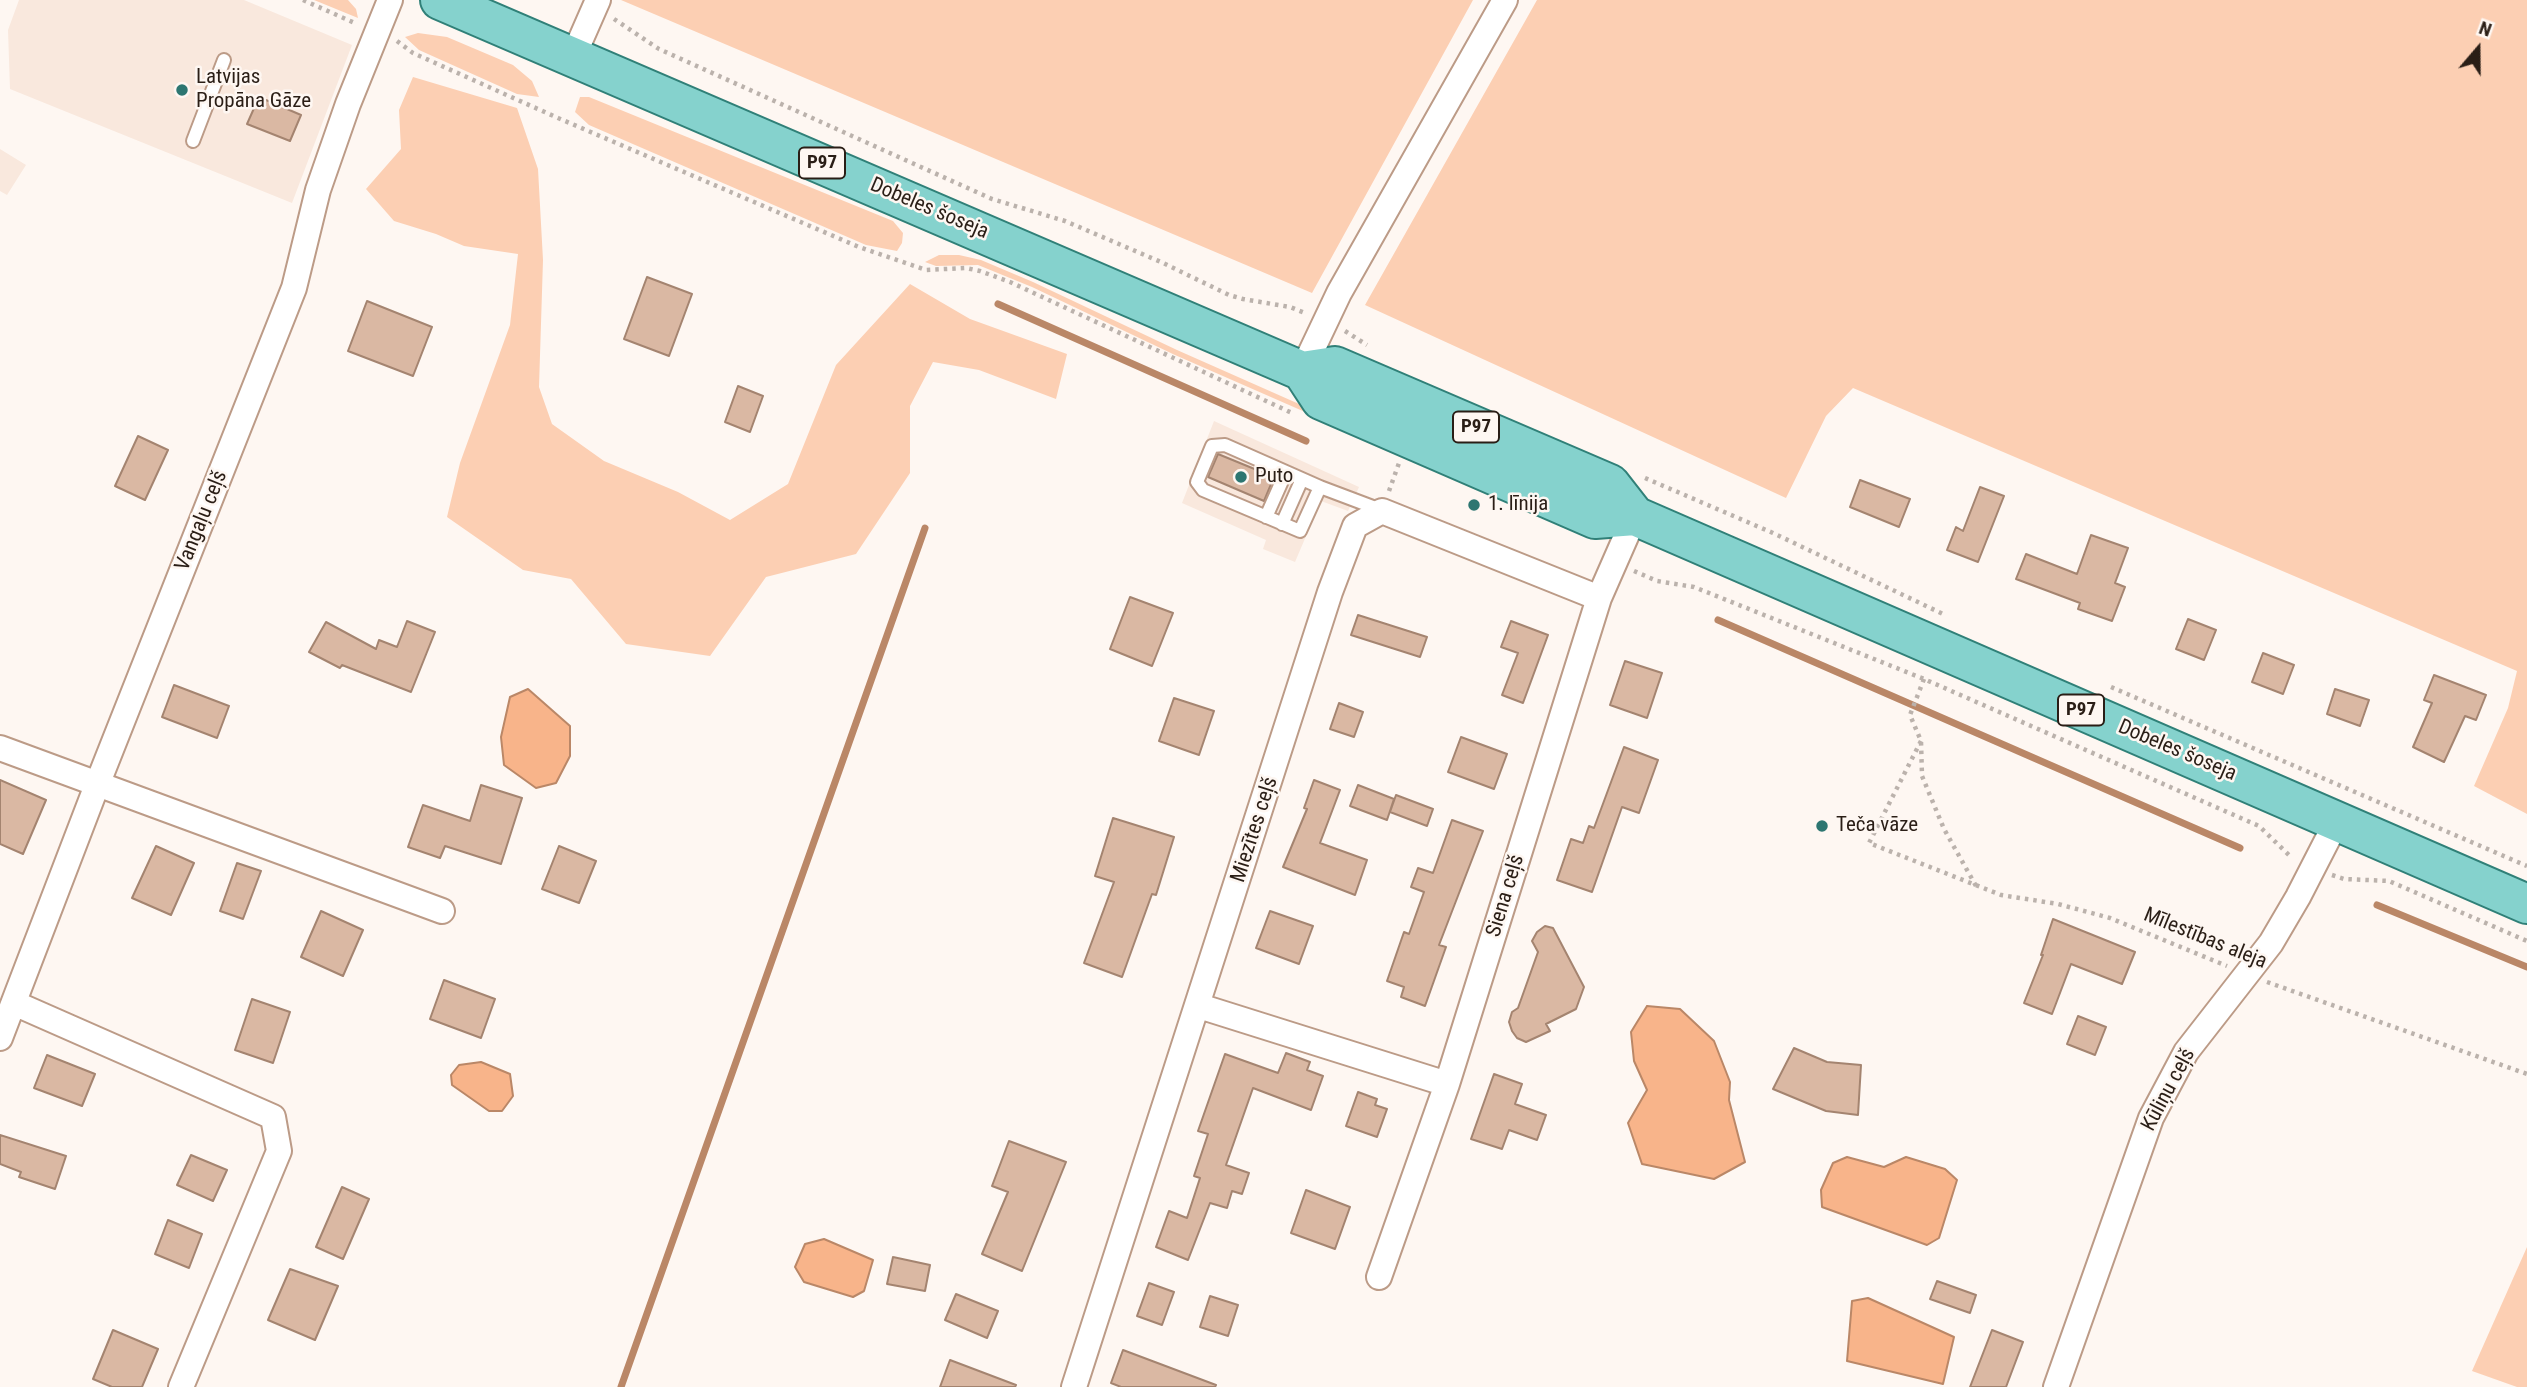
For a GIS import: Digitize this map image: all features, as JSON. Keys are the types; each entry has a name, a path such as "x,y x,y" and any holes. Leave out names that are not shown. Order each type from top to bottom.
{"main road":[{"name":"Dobeles šoseja","path":"440,0 1302,371 1335,366 1610,484 1635,516 2527,904"}],"street":[{"name":"Vangaļu ceļš","path":"0,1038 294,288 318,190 390,0"},
{"path":"573,57 598,0"},
{"path":"1302,371 1334,302 1505,0"},
{"path":"1382,511 1599,598"},
{"name":"Miezītes ceļš","path":"1074,1387 1199,1006 1330,592 1355,526 1382,511"},
{"name":"Siena ceļš","path":"1379,1277 1447,1084 1599,598 1635,516"},
{"path":"0,748 442,911"},
{"name":"Kūliņu ceļš","path":"2056,1387 2151,1118 2186,1052 2271,943 2337,821"},
{"path":"14,1003 273,1117 279,1151 181,1387"},
{"path":"1199,1006 1447,1084"}],"lane":[{"path":"193,141 224,60"},
{"path":"1320,487 1300,531 1203,490 1197,482 1212,446 1225,445 1228,452 1270,470 1286,472 1382,511"},
{"path":"1266,517 1286,472"},
{"path":"1282,524 1302,479"},
{"path":"1210,493 1216,480"},
{"path":"1227,500 1232,487"},
{"path":"1252,511 1258,498"}],"path":[{"path":"303,0 398,41 413,53 859,247 926,270 966,268 1010,282 1297,415"},
{"path":"1388,457 1407,466"},
{"path":"1382,511 1399,462"},
{"path":"1615,563 1657,580 1694,587 1924,679 2259,826 2289,857 2313,867 2344,879 2389,881 2527,942"},
{"path":"1924,679 1910,715 1921,741 1922,776 1944,829 1977,886"},
{"name":"Mīlestības aleja","path":"1921,741 1869,843 2001,895 2058,904 2110,918 2246,974 2527,1074"}],"shaded area":[{"path":"19,0 244,0 352,45 292,203 10,89 8,30"},
{"path":"314,0 348,0 356,9 358,18"},
{"path":"621,0 1473,0 1312,293"},
{"path":"1537,0 2527,0 2527,814 2474,786 2508,708 2517,671 1853,388 1826,416 1786,498 1365,305"},
{"path":"418,33 447,37 513,65 532,81 539,97 517,94 419,50 405,37"},
{"path":"413,77 517,108 538,169 543,260 539,387 552,424 604,461 678,492 730,520 788,484 836,365 910,284 970,319 1067,354 1056,399 979,370 933,362 910,406 910,473 856,554 766,577 710,656 626,644 571,579 523,570 447,517 460,463 510,325 518,254 464,246 394,221 366,189 401,149 399,110"},
{"path":"580,97 589,97 893,221 903,233 902,243 897,251 866,245 589,125 575,112"},
{"path":"0,149 26,165 7,195 0,191"},
{"path":"939,255 959,255 981,260 1342,423 1337,426 978,265 936,266 925,262"},
{"path":"1214,421 1359,487 1348,511 1321,501 1295,562 1263,549 1266,540 1182,503"},
{"path":"528,689 570,726 570,756 556,783 536,788 504,765 501,737 510,697"},
{"path":"1647,1006 1680,1009 1714,1041 1730,1082 1729,1100 1745,1162 1714,1179 1642,1164 1628,1123 1647,1090 1634,1061 1631,1032"},
{"path":"481,1062 510,1074 513,1096 502,1111 489,1111 452,1085 451,1075 459,1065"},
{"path":"1847,1157 1884,1167 1906,1157 1945,1169 1957,1180 1939,1238 1927,1245 1822,1207 1821,1190 1833,1163"},
{"path":"824,1239 873,1260 864,1291 853,1297 804,1282 795,1267 805,1244"},
{"path":"2527,1247 2527,1387 2517,1387 2472,1371"},
{"path":"1868,1298 1954,1337 1943,1384 1847,1361 1852,1301"}],"building":[{"path":"259,97 301,115 290,141 247,124"},
{"path":"647,277 692,294 669,356 624,339"},
{"path":"367,301 432,327 413,376 348,351"},
{"path":"738,386 763,396 750,432 725,422"},
{"path":"138,436 168,450 145,500 115,486"},
{"name":"Puto","path":"1218,454 1274,477 1264,501 1208,477"},
{"path":"1860,480 1910,499 1899,527 1850,507"},
{"path":"1980,487 2004,496 1978,562 1947,550 1956,527 1963,531"},
{"path":"2091,535 2128,548 2115,583 2125,587 2112,621 2078,609 2080,603 2016,579 2026,554 2077,574"},
{"path":"1130,597 1173,613 1152,666 1110,649"},
{"path":"1358,615 1427,637 1420,657 1351,635"},
{"path":"2188,619 2216,630 2204,660 2176,649"},
{"path":"407,621 435,632 411,692 342,665 340,668 309,652 326,622 376,649 379,640 397,647"},
{"path":"1511,621 1548,635 1523,703 1502,695 1518,653 1501,647"},
{"path":"2263,653 2294,665 2283,694 2252,682"},
{"path":"1625,661 1662,673 1647,718 1610,705"},
{"path":"2434,675 2486,695 2476,720 2465,716 2444,762 2413,747 2432,703 2424,700"},
{"path":"174,685 229,706 217,738 162,717"},
{"path":"2335,689 2369,700 2360,726 2327,714"},
{"path":"1174,698 1214,711 1199,755 1159,741"},
{"path":"1339,703 1363,712 1354,737 1330,729"},
{"path":"1461,737 1507,754 1494,789 1448,772"},
{"path":"1624,747 1658,760 1639,813 1622,807 1592,892 1557,880 1571,839 1583,843 1589,826 1594,828"},
{"path":"0,780 46,800 23,854 0,844"},
{"path":"1314,780 1340,790 1320,843 1367,860 1355,895 1283,867 1307,809 1304,808"},
{"path":"481,785 522,798 501,864 445,846 440,858 408,847 423,805 470,821"},
{"path":"1358,785 1394,799 1387,820 1350,806"},
{"path":"1396,795 1433,809 1427,826 1390,812"},
{"path":"1113,818 1174,837 1156,895 1152,894 1122,977 1084,963 1114,882 1095,876"},
{"path":"1452,820 1483,831 1439,945 1446,947 1425,1006 1401,997 1404,987 1387,981 1404,932 1409,934 1424,892 1411,887 1418,868 1433,873"},
{"path":"156,846 194,863 171,915 132,898"},
{"path":"559,846 596,861 579,903 542,889"},
{"path":"237,863 261,871 243,919 220,911"},
{"path":"321,911 363,930 343,976 301,957"},
{"path":"1270,911 1313,926 1299,964 1256,948"},
{"path":"2053,919 2135,952 2122,984 2071,964 2052,1014 2024,1003 2043,955"},
{"path":"1545,926 1553,928 1584,987 1576,1009 1546,1024 1550,1031 1526,1042 1517,1038 1509,1022 1512,1012 1518,1008 1538,952 1532,941 1537,932"},
{"path":"444,980 495,999 481,1038 430,1019"},
{"path":"252,999 290,1012 273,1063 235,1050"},
{"path":"2078,1016 2106,1027 2095,1055 2067,1044"},
{"path":"1794,1048 1827,1062 1861,1065 1858,1115 1826,1111 1773,1089"},
{"path":"1286,1053 1310,1062 1307,1070 1323,1076 1311,1110 1253,1088 1226,1165 1249,1173 1242,1194 1232,1191 1227,1208 1210,1203 1188,1260 1156,1247 1169,1211 1187,1218 1200,1178 1194,1176 1208,1134 1198,1131 1225,1054 1278,1073"},
{"path":"47,1055 95,1074 82,1106 34,1088"},
{"path":"1494,1074 1522,1084 1515,1104 1546,1115 1537,1140 1509,1130 1502,1149 1471,1139"},
{"path":"1358,1092 1377,1099 1375,1105 1387,1109 1377,1137 1346,1126"},
{"path":"0,1135 66,1156 55,1189 19,1177 21,1172 0,1164"},
{"path":"1009,1141 1066,1162 1022,1271 982,1254 1008,1192 992,1186"},
{"path":"191,1155 227,1170 213,1201 177,1185"},
{"path":"342,1187 369,1199 343,1259 316,1247"},
{"path":"1306,1190 1350,1207 1335,1249 1291,1233"},
{"path":"168,1220 202,1234 189,1268 155,1254"},
{"path":"893,1257 930,1265 925,1291 887,1284"},
{"path":"290,1269 338,1286 315,1340 268,1320"},
{"path":"1937,1281 1976,1295 1970,1313 1930,1299"},
{"path":"1149,1283 1174,1292 1162,1325 1137,1316"},
{"path":"956,1294 998,1311 987,1338 945,1320"},
{"path":"1210,1296 1238,1305 1228,1336 1200,1327"},
{"path":"113,1330 158,1349 142,1387 112,1387 93,1379"},
{"path":"1992,1330 2023,1342 2006,1387 1970,1387"},
{"path":"1123,1350 1216,1385 1121,1387 1111,1383"},
{"path":"950,1360 1016,1385 940,1387"}],"waterway":[{"path":"998,304 1306,441"},
{"path":"621,1387 925,528"},
{"path":"1718,620 2240,848"},
{"path":"2377,905 2527,967"}],"place":[{"name":"Latvijas Propāna Gāze","path":"182,90"},
{"name":"Puto","path":"1241,477"},
{"name":"1. līnija","path":"1474,505"},
{"name":"Teča vāze","path":"1822,826"}]}
